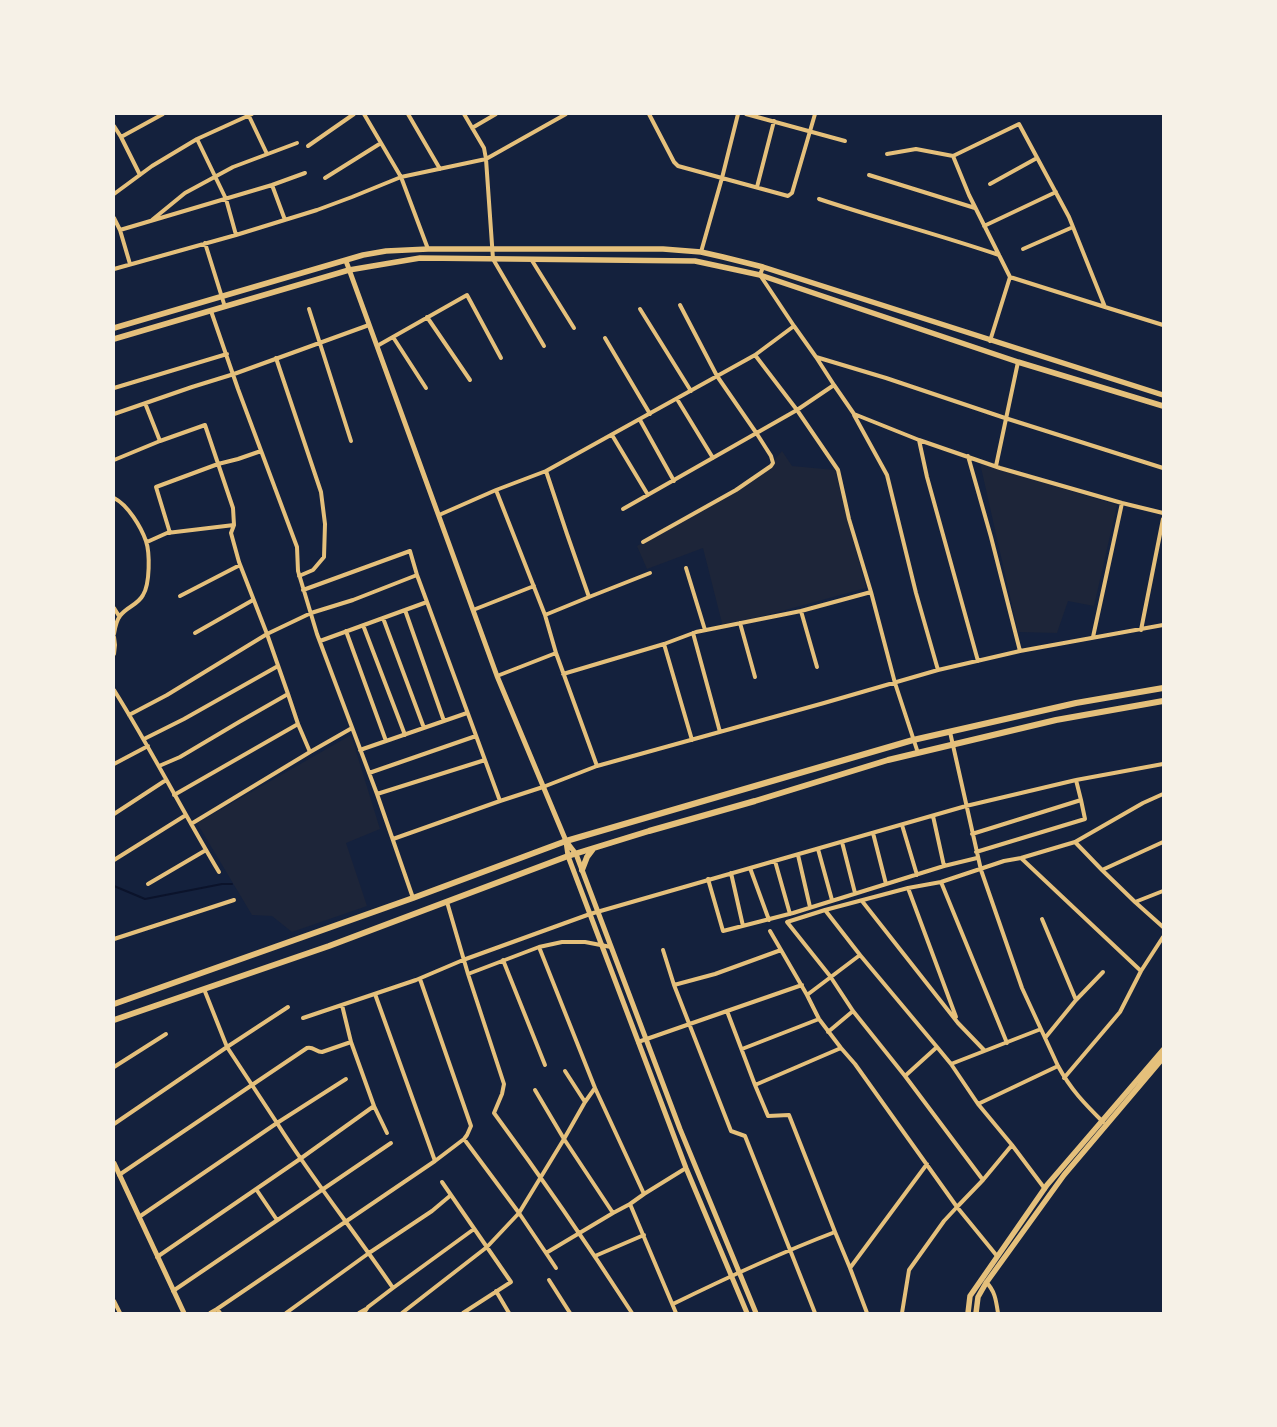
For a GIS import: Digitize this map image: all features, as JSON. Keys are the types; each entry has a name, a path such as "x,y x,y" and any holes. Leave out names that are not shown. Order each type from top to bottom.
{"main road":[{"path":"114,328 363,255 386,251 428,249 663,249 701,252 763,267 1163,395"},
{"path":"114,339 349,270 420,258 695,261 760,275 1018,362 1163,406"},
{"path":"114,1004 414,898 566,841 913,740 1076,703 1163,688"},
{"path":"114,1020 329,946 568,856 648,831 755,801 888,760 1056,720 1163,701"},
{"path":"582,870 587,857 594,848"},
{"path":"968,1313 970,1296 984,1281 1064,1175 1163,1050"},
{"path":"976,1313 978,1297 997,1256 1045,1189 1163,1058"}],"street":[{"path":"121,137 163,114"},
{"path":"114,194 152,166 197,139 249,114 267,154"},
{"path":"308,146 354,114"},
{"path":"364,114 401,177 428,249"},
{"path":"408,114 440,169"},
{"path":"464,114 484,148 493,259 544,346"},
{"path":"472,128 496,114"},
{"path":"114,269 286,220 352,197 401,177 486,160 566,114"},
{"path":"649,114 676,164 788,196 792,193 815,114"},
{"path":"701,252 738,114"},
{"path":"746,114 845,141"},
{"path":"757,187 774,121"},
{"path":"886,154 916,149 953,156 1019,124 1073,227 1105,306"},
{"path":"114,126 140,175"},
{"path":"197,139 226,199 236,235"},
{"path":"150,222 186,193 233,167 297,143"},
{"path":"325,178 381,143"},
{"path":"953,156 975,208 1010,277 990,341"},
{"path":"990,184 1037,158"},
{"path":"120,230 272,185 304,173"},
{"path":"869,174 975,208"},
{"path":"272,185 286,220"},
{"path":"984,226 1056,192"},
{"path":"820,200 910,226 999,255"},
{"path":"114,218 120,230 130,264"},
{"path":"1023,248 1073,227"},
{"path":"205,243 225,307"},
{"path":"531,259 574,328"},
{"path":"346,261 498,676 566,841 576,854 645,1039 756,1313"},
{"path":"763,267 760,275 854,414 886,476 938,670"},
{"path":"1010,277 1163,325"},
{"path":"377,346 467,295 501,358"},
{"path":"643,542 736,490 771,466 773,460 717,376 680,305"},
{"path":"309,309 352,441"},
{"path":"640,309 691,391"},
{"path":"211,311 296,546 299,576 310,613 414,898"},
{"path":"428,317 470,380"},
{"path":"114,414 370,326"},
{"path":"438,515 546,471 755,355 794,326"},
{"path":"393,337 426,388"},
{"path":"605,338 650,414"},
{"path":"114,388 227,354"},
{"path":"755,355 798,410 838,470 849,519 895,683 918,753"},
{"path":"276,358 321,492 325,524 324,557 313,570 299,576"},
{"path":"816,358 894,380 1005,418 1163,468"},
{"path":"996,466 1018,362"},
{"path":"623,509 757,434 834,386"},
{"path":"677,399 714,458"},
{"path":"145,402 160,440"},
{"path":"854,414 919,440 996,466 1163,513"},
{"path":"640,420 674,481"},
{"path":"114,460 160,440 205,425 233,508 234,525 231,533 240,565 310,752"},
{"path":"612,435 648,495"},
{"path":"919,440 927,476 978,661"},
{"path":"170,533 156,487 218,464 261,451"},
{"path":"968,456 1020,651"},
{"path":"546,471 589,597"},
{"path":"496,490 545,615 563,674 597,766"},
{"path":"114,498 131,514 147,542 149,569 146,589 142,597 119,616 114,635 114,654"},
{"path":"1093,637 1122,503"},
{"path":"1141,630 1163,519"},
{"path":"147,542 167,533 234,525"},
{"path":"303,590 410,551 500,801"},
{"path":"180,596 240,565"},
{"path":"686,568 705,630"},
{"path":"545,615 650,574"},
{"path":"129,715 167,695 267,634 310,613 353,600 418,575"},
{"path":"473,610 534,586"},
{"path":"563,674 664,644 693,633 801,611 871,592"},
{"path":"195,633 253,600"},
{"path":"320,641 427,602"},
{"path":"114,608 119,616"},
{"path":"405,610 444,721"},
{"path":"801,611 817,667"},
{"path":"383,618 424,728"},
{"path":"740,623 755,676"},
{"path":"364,625 405,735"},
{"path":"393,839 543,787 597,766 938,670 1020,651 1163,625"},
{"path":"346,632 386,741"},
{"path":"693,633 720,732"},
{"path":"664,644 692,740"},
{"path":"498,676 556,653"},
{"path":"144,739 184,719 278,666"},
{"path":"114,690 219,872"},
{"path":"159,766 180,757 288,694"},
{"path":"360,750 467,713"},
{"path":"174,795 298,724"},
{"path":"191,824 352,728"},
{"path":"950,732 980,870 1022,988 1064,1078 1104,1124"},
{"path":"369,773 476,736"},
{"path":"114,763 148,746"},
{"path":"377,794 484,760"},
{"path":"303,1018 420,979 590,914 708,879 966,806 1076,780 1163,764"},
{"path":"114,814 166,780"},
{"path":"976,852 1085,818 1076,780"},
{"path":"983,1180 905,1076 853,1012 830,976 788,922 908,888 941,882 1004,861 1075,842 1143,803 1163,794"},
{"path":"972,834 1081,800"},
{"path":"114,860 186,815"},
{"path":"933,816 944,866"},
{"path":"902,825 917,875"},
{"path":"873,833 886,884"},
{"path":"566,841 568,856 686,1168 747,1313"},
{"path":"842,842 855,893"},
{"path":"1075,842 1134,902 1163,927"},
{"path":"1102,870 1163,842"},
{"path":"818,849 832,900"},
{"path":"148,884 206,850"},
{"path":"798,855 810,907"},
{"path":"708,879 724,931 790,914 944,866 977,858"},
{"path":"1021,858 1141,970"},
{"path":"775,861 790,914"},
{"path":"750,868 769,920"},
{"path":"731,873 743,926"},
{"path":"941,882 1007,1043"},
{"path":"908,888 958,1022"},
{"path":"1134,902 1163,891"},
{"path":"114,939 234,900"},
{"path":"862,901 958,1022 984,1050"},
{"path":"447,902 464,963 504,1084 494,1112 541,1177 632,1313"},
{"path":"825,910 951,1064 978,1104 1045,1189"},
{"path":"1042,919 1076,1000"},
{"path":"770,931 828,1032 855,1064 928,1164 957,1208 997,1256"},
{"path":"1064,1078 1120,1012 1141,970 1163,937"},
{"path":"467,972 539,947 562,942 585,942 611,947"},
{"path":"539,947 595,1088 644,1194"},
{"path":"663,950 674,986 731,1130 745,1136 815,1313"},
{"path":"674,986 715,974 781,950"},
{"path":"807,994 860,954"},
{"path":"503,960 545,1065"},
{"path":"1045,1038 1076,1000 1103,972"},
{"path":"210,1313 435,1161 467,1135 471,1126 420,979"},
{"path":"638,1042 802,985"},
{"path":"204,989 227,1047 300,1159 323,1188 393,1288"},
{"path":"374,994 435,1161"},
{"path":"342,1005 351,1042 374,1106 387,1133"},
{"path":"114,1124 288,1007"},
{"path":"727,1011 768,1116 789,1115 867,1313"},
{"path":"828,1032 853,1012"},
{"path":"742,1049 819,1019"},
{"path":"951,1064 1041,1029"},
{"path":"114,1067 166,1034"},
{"path":"119,1175 307,1048 312,1047 322,1052 351,1042"},
{"path":"905,1076 937,1047"},
{"path":"755,1085 841,1048"},
{"path":"978,1104 1058,1066"},
{"path":"565,1071 585,1102"},
{"path":"139,1217 277,1123 346,1079"},
{"path":"402,1313 487,1247 519,1213 595,1088"},
{"path":"535,1090 564,1139 613,1212"},
{"path":"157,1256 300,1159 374,1106"},
{"path":"464,1139 519,1213 556,1268"},
{"path":"173,1291 391,1143"},
{"path":"902,1313 909,1270 944,1221 983,1180 1012,1145"},
{"path":"114,1164 182,1313"},
{"path":"850,1268 928,1164"},
{"path":"546,1253 613,1212 630,1204 686,1168"},
{"path":"442,1182 512,1282 463,1313"},
{"path":"256,1189 277,1220"},
{"path":"286,1313 369,1253 432,1211 451,1195"},
{"path":"630,1204 676,1313"},
{"path":"359,1313 474,1229"},
{"path":"673,1304 738,1272 835,1232"},
{"path":"595,1256 644,1235"},
{"path":"548,1280 570,1313"},
{"path":"984,1281 992,1288 998,1313"},
{"path":"496,1291 509,1313"},
{"path":"114,1301 120,1313"},
{"path":"364,1313 368,1308"},
{"path":"217,1309 220,1313"}],"shaded area":[{"path":"782,451 792,466 835,470 866,588 723,627 703,548 647,569 637,546 764,472"},
{"path":"980,463 1117,505 1094,606 1068,601 1057,633 1018,632"},
{"path":"351,735 380,829 346,843 367,906 292,932 272,916 252,915 197,823"}],"waterway":[{"path":"114,886 145,899 222,884 232,884"}]}
